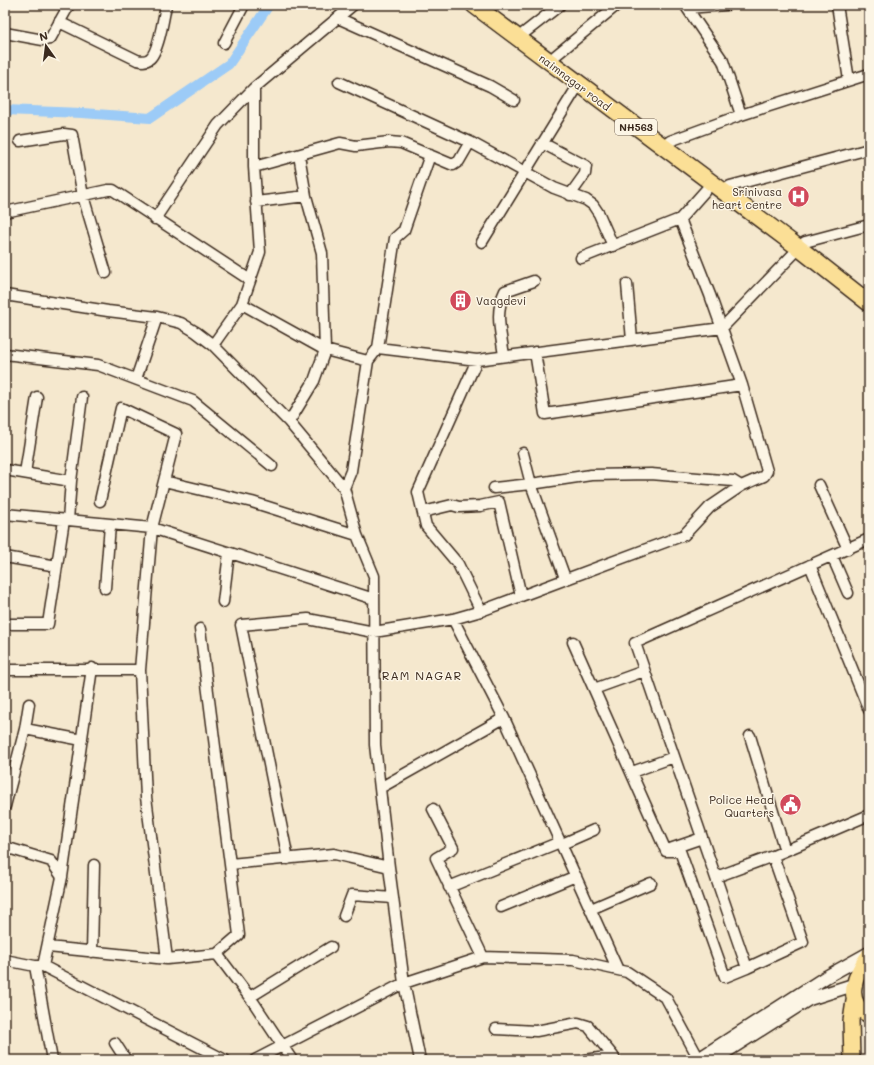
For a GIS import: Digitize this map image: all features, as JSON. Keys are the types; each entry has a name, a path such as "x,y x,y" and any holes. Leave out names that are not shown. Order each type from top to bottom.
{"highway":[{"name":"naimnagar road","path":"474,5 712,183 802,245 869,302"},
{"name":"NH563","path":"487,5 730,186 802,245 869,290"}],"main road":[{"path":"852,1060 851,1021 854,1001 853,985 862,964 869,954"},
{"path":"854,1001 869,1015"}],"street":[{"path":"5,32 47,40 50,39 69,5"},
{"path":"59,22 137,60 144,61 149,59 155,52 166,5"},
{"path":"224,43 244,5"},
{"path":"155,219 218,126 254,88 353,5"},
{"path":"524,33 560,5"},
{"path":"555,56 617,5"},
{"path":"686,7 727,5"},
{"path":"837,5 849,80"},
{"path":"686,7 723,61 741,115"},
{"path":"338,18 490,86 514,100"},
{"path":"670,142 741,115 869,74"},
{"path":"339,82 470,142 524,173 570,195 586,200 593,205 599,214 612,246"},
{"path":"482,242 578,84"},
{"path":"213,345 242,304 260,252 254,167 254,88"},
{"path":"20,141 64,134 72,135 75,143 84,196 106,273"},
{"path":"254,167 340,143 356,146 389,142 401,143 453,165 459,161 470,142"},
{"path":"542,143 586,166 585,174 570,195"},
{"path":"730,186 869,149"},
{"path":"289,422 314,381 325,350 322,253 306,196 299,155"},
{"path":"344,488 351,471 368,361 378,348 395,238 404,230 430,155"},
{"path":"581,258 680,219 712,183"},
{"path":"5,212 113,190 250,280"},
{"path":"256,202 306,196"},
{"path":"288,859 241,625 308,619 374,632 453,619 481,611 566,578 627,558 684,535 710,507 741,486 764,476 768,471 742,385 722,328 680,219"},
{"path":"378,348 477,360 722,328 802,245 869,225"},
{"path":"504,356 498,312 499,303 506,291 534,281"},
{"path":"627,284 632,340"},
{"path":"5,295 108,312 157,317 181,323 213,345 289,422 344,488 357,536 374,576 375,745 404,983 420,1060"},
{"path":"242,304 325,350 368,361"},
{"path":"136,379 157,317"},
{"path":"535,352 545,414 742,385"},
{"path":"5,354 86,363 136,379 193,401 272,466"},
{"path":"477,360 418,492 426,526 458,564 481,611"},
{"path":"8,624 48,624 66,520 82,397"},
{"path":"25,473 37,398"},
{"path":"100,501 121,408 176,434 152,528 140,670 146,797 168,959"},
{"path":"523,453 531,484 566,578"},
{"path":"5,470 71,481"},
{"path":"494,488 591,475 651,474 733,481 741,486"},
{"path":"164,481 252,502 357,536"},
{"path":"819,485 848,549"},
{"path":"423,512 452,505 459,507 480,506 499,502 521,596"},
{"path":"5,514 152,528 374,599"},
{"path":"105,588 110,525"},
{"path":"747,968 634,643 869,539"},
{"path":"223,602 229,553"},
{"path":"832,556 848,593"},
{"path":"5,557 57,566"},
{"path":"810,565 869,710"},
{"path":"453,619 504,718 618,970"},
{"path":"48,947 168,959 217,954 239,935 200,629"},
{"path":"573,642 666,851"},
{"path":"5,670 92,668 140,670"},
{"path":"52,1060 39,966 48,947 62,877 92,668"},
{"path":"594,688 644,671"},
{"path":"5,806 25,729 29,704"},
{"path":"380,788 504,718"},
{"path":"25,729 82,740"},
{"path":"750,736 785,851"},
{"path":"632,772 674,757"},
{"path":"433,809 453,848 436,858 483,957"},
{"path":"716,877 773,856 869,814"},
{"path":"450,887 594,830"},
{"path":"666,851 702,838"},
{"path":"5,847 51,861 62,877"},
{"path":"666,851 680,851 725,977 803,942 773,856"},
{"path":"230,864 334,854 389,867"},
{"path":"92,952 94,865"},
{"path":"502,907 576,876"},
{"path":"591,909 651,884"},
{"path":"344,916 352,894 393,898"},
{"path":"250,997 331,947"},
{"path":"217,954 250,997 292,1060"},
{"path":"255,1060 404,983 483,957 573,960 627,972 666,998 698,1059 826,977 869,954"},
{"path":"5,960 39,966 225,1060"},
{"path":"713,1060 809,999 853,985"},
{"path":"496,1029 536,1031 578,1023 588,1026 614,1058"},
{"path":"115,1043 126,1060"},
{"path":"585,1060 614,1058"}],"waterway":[{"path":"5,110 82,113 150,118 229,64 269,5"}],"place":[{"name":"Srinivasa heart centre","path":"798,197"},
{"name":"Vaagdevi","path":"461,300"},
{"name":"Police Head Quarters","path":"790,805"}],"district":[{"name":"RAM NAGAR","path":"422,675"}]}
